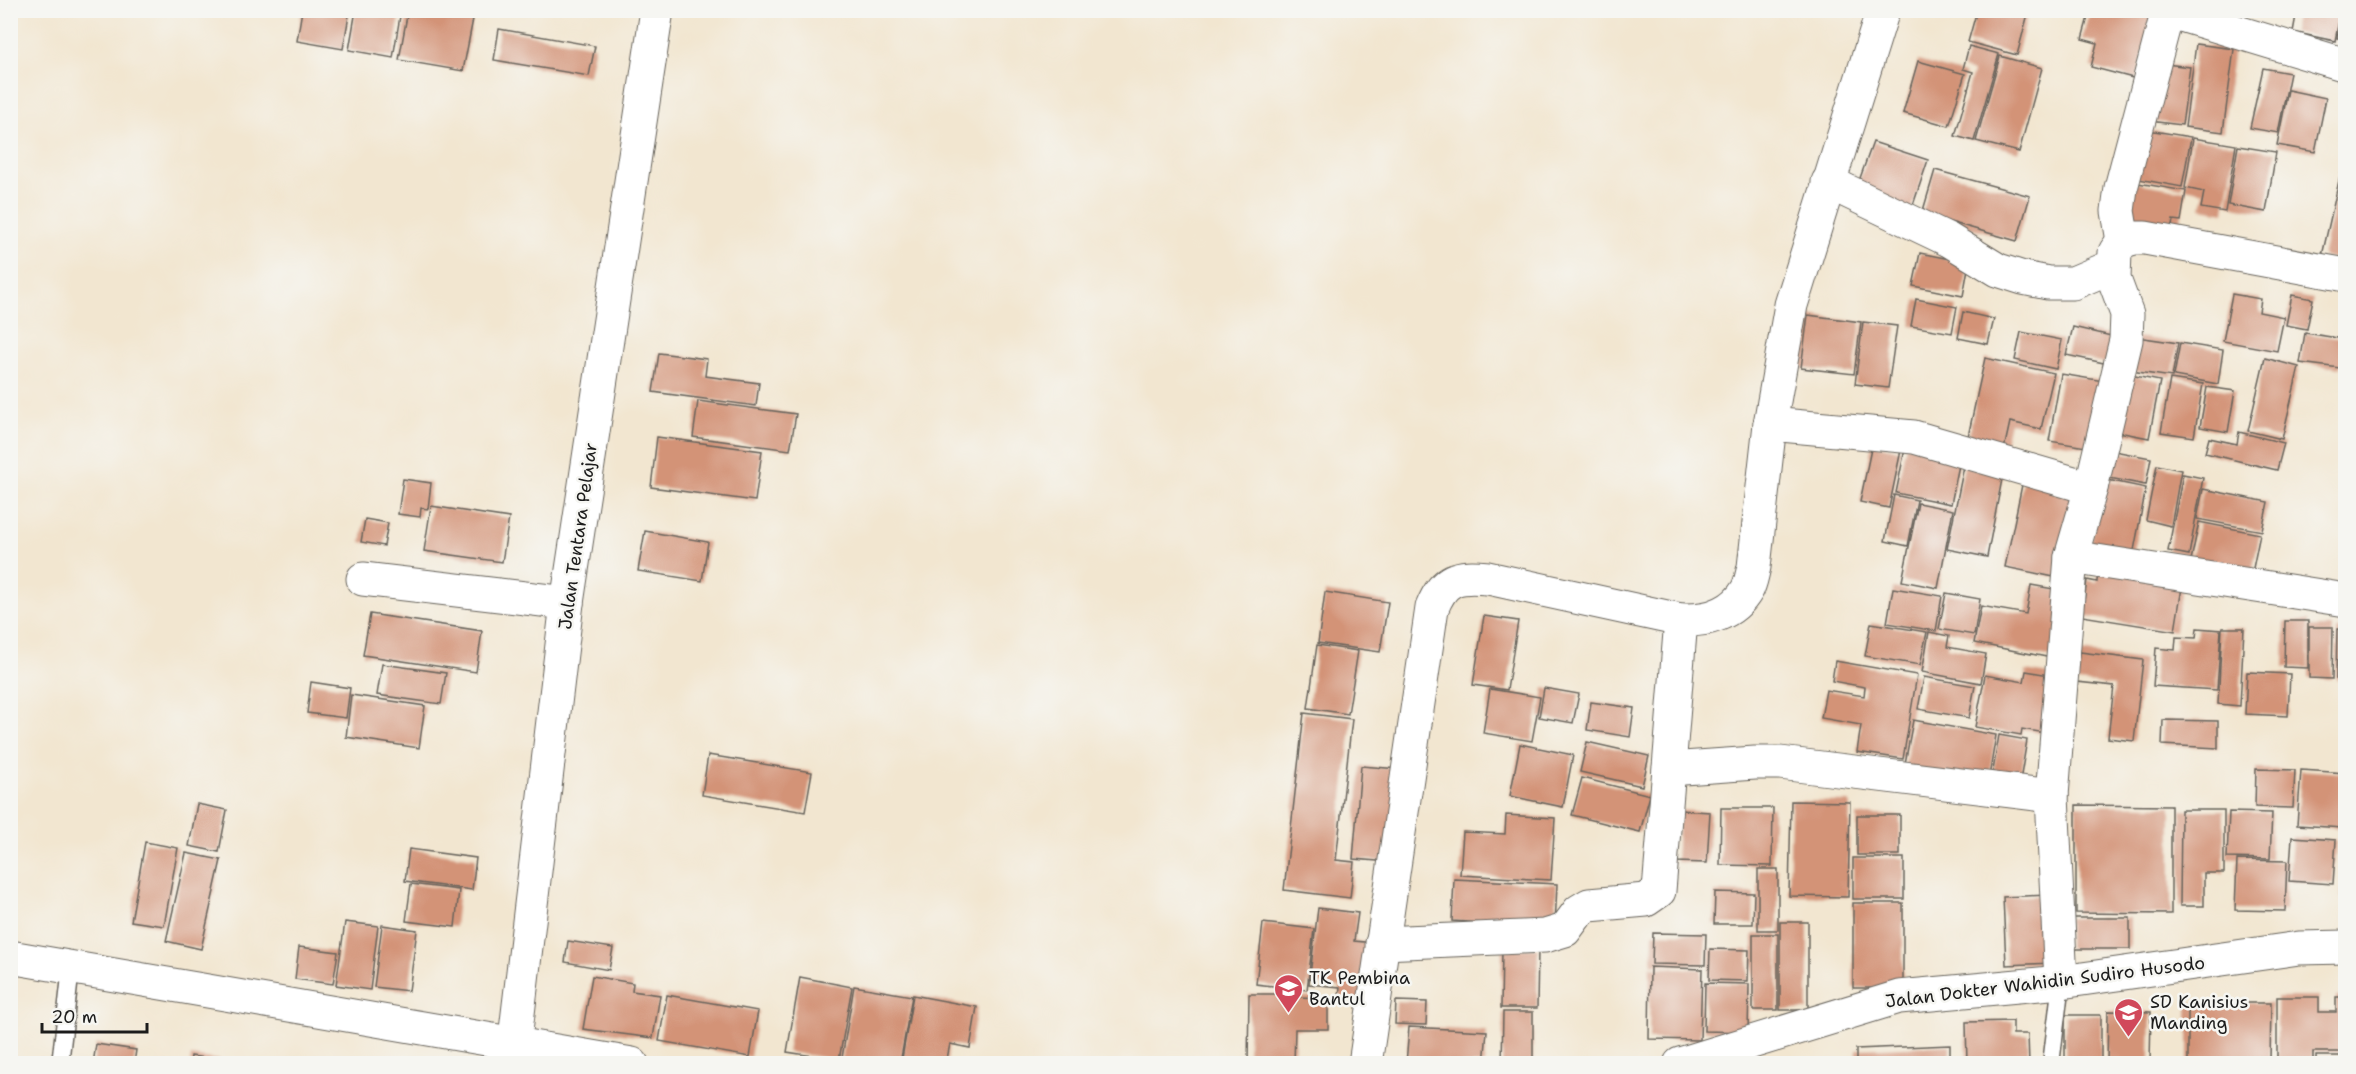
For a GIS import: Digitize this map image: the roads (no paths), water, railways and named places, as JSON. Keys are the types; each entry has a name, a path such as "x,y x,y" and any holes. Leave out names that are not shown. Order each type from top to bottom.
{"street":[{"name":"Jalan Tentara Pelajar","path":"514,1053 567,603 657,10"},
{"path":"1365,1064 1432,608 1439,591 1451,580 1469,576 1488,578 1681,620 1699,621 1719,616 1735,604 1748,589 1754,567 1770,424 1791,305 1883,10"},
{"path":"2061,982 2052,796 2071,557 2091,488 2126,340 2127,314 2114,279 2118,254 2118,211 2121,188 2168,11 2346,65"},
{"path":"1828,182 1949,240 1998,270 2023,278 2048,282 2073,282 2118,254 2134,237 2145,237 2346,275"},
{"path":"1770,424 1914,437 2091,488"},
{"path":"2071,557 2346,600"},
{"path":"363,579 567,603"},
{"path":"1382,943 1545,936 1565,930 1579,911 1588,906 1653,897 1659,891 1681,620"},
{"path":"1669,769 1755,763 1780,764 2052,796"},
{"name":"Jalan Dokter Wahidin Sudiro Husodo","path":"1680,1064 1899,997 2061,982 2300,948 2346,947"},
{"path":"10,957 514,1053 632,1064"}],"lane":[{"path":"60,1064 71,968"},
{"path":"2051,1064 2061,982"}],"place":[{"name":"TK Pembina Bantul","path":"1288,1014"},
{"name":"SD Kanisius Manding","path":"2129,1038"}]}
